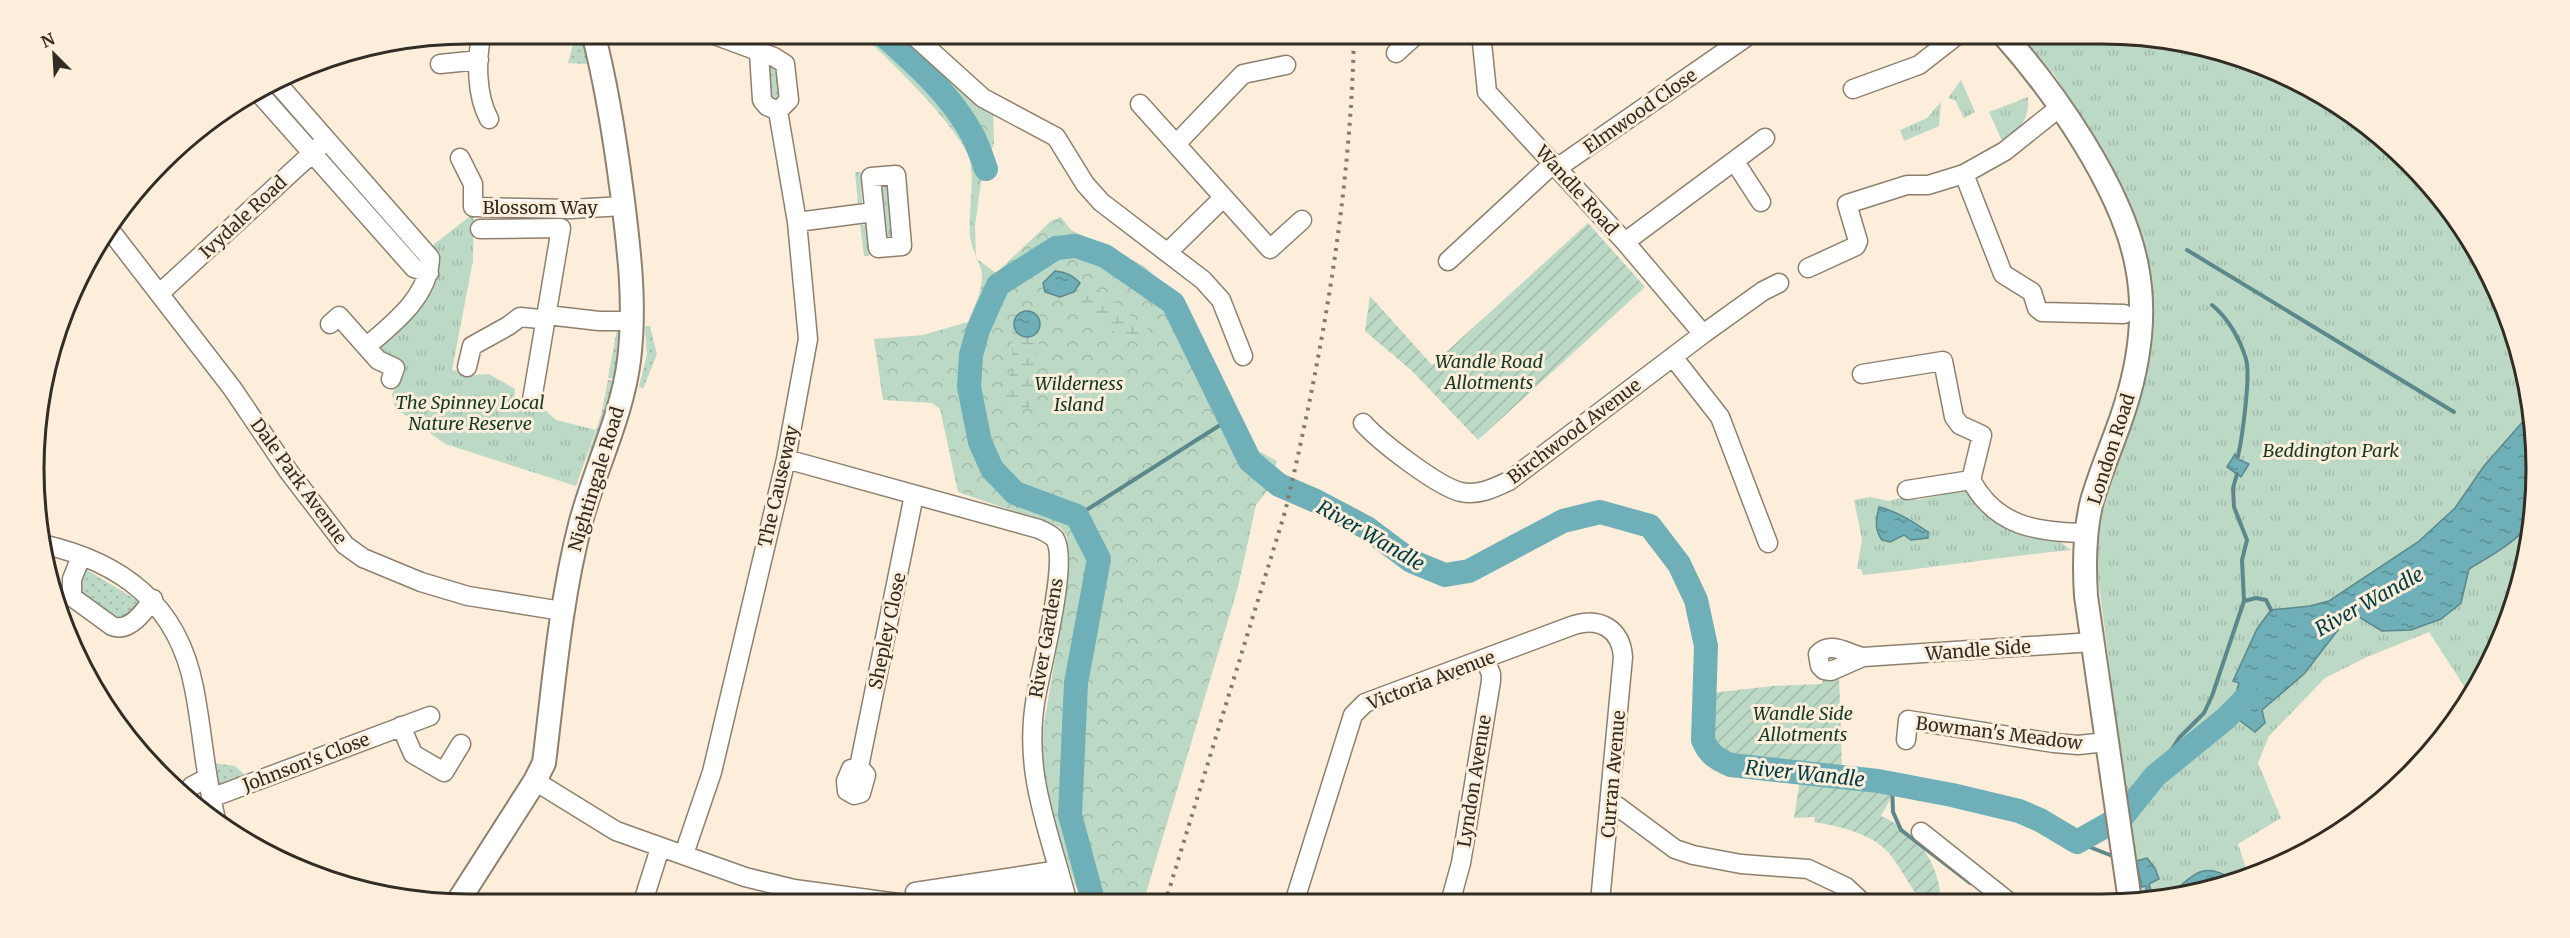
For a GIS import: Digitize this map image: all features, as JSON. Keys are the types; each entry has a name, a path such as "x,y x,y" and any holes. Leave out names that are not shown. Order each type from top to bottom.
{"main road":[{"name":"Nightingale Road","path":"463,894 536,781 544,763 562,611 588,495 625,381 632,321 632,277 610,103 593,44"},
{"name":"London Road","path":"2012,44 2038,73 2079,135 2115,202 2137,264 2141,289 2134,377 2092,502 2086,533 2085,580 2129,894"}],"street":[{"path":"481,44 479,60 483,108 489,119"},
{"path":"736,44 774,57 785,64 789,100 778,111"},
{"path":"923,44 983,98 1056,138 1085,184 1101,202 1169,251 1203,280 1221,300 1243,356"},
{"path":"1396,53 1406,44"},
{"name":"Wandle Road","path":"1482,44 1487,92 1625,242 1703,334"},
{"name":"Elmwood Close","path":"1448,261 1555,166 1736,44"},
{"path":"1854,89 1919,65 1946,44"},
{"name":"The Causeway","path":"684,854 712,772 786,459 808,339 797,222 778,111 766,106 762,100 759,53"},
{"path":"440,64 479,60"},
{"path":"1176,144 1243,74 1286,66"},
{"path":"280,88 320,147 414,268 429,273 413,303 367,346"},
{"path":"263,97 320,147"},
{"path":"1140,104 1270,249 1302,220"},
{"path":"1808,268 1856,246 1858,240 1847,204 1908,185 1928,185 1964,174 2005,150 2060,107"},
{"path":"1625,242 1765,138"},
{"name":"Ivydale Road","path":"160,293 320,147"},
{"name":"Blossom Way","path":"460,158 473,184 473,207 571,209 624,206"},
{"path":"1735,162 1761,202"},
{"path":"1964,174 2003,274 2032,292 2037,308 2049,314 2080,312 2124,314"},
{"path":"1169,251 1222,198"},
{"path":"797,222 874,212"},
{"path":"480,229 561,228 532,400"},
{"name":"Dale Park Avenue","path":"114,235 232,388 313,506 354,553 414,579 465,595 562,611"},
{"name":"Birchwood Avenue","path":"1363,423 1374,436 1445,486 1462,493 1488,491 1509,481 1703,334 1762,291 1779,283"},
{"path":"330,324 339,315 378,360 395,368 392,379"},
{"path":"467,367 471,346 508,327 520,316 540,319 547,315 599,321 632,321"},
{"path":"1673,357 1720,417 1767,543"},
{"path":"1862,374 1943,361 1954,417 1960,425 1982,435 1973,463 1971,480 1980,496 2005,518 2032,528 2086,533"},
{"name":"River Gardens","path":"786,459 1049,533 1058,547 1055,602 1035,701 1030,744 1041,817 1063,887"},
{"path":"1907,490 1971,480"},
{"name":"Shepley Close","path":"859,767 914,495"},
{"path":"51,547 116,572 153,600 175,631 190,671 214,810"},
{"path":"81,557 72,579 70,594 78,604 112,626 120,629 129,625 153,600"},
{"name":"Victoria Avenue","path":"1297,894 1353,715 1365,703 1574,625 1593,622 1610,629 1622,646"},
{"name":"Wandle Side","path":"1863,657 2093,642"},
{"name":"Curran Avenue","path":"1601,894 1608,832 1622,646"},
{"name":"Lyndon Avenue","path":"1452,894 1461,863 1491,681 1491,674 1485,659"},
{"name":"Johnson's Close","path":"211,798 430,716"},
{"name":"Bowman's Meadow","path":"1906,740 1908,720 2054,743 2078,745 2108,742"},
{"path":"401,726 412,754 444,772 461,744"},
{"path":"189,790 207,778"},
{"path":"536,781 616,831 660,848 684,854 772,885 832,894"},
{"path":"1610,805 1617,806 1634,821 1675,849 1741,864 1808,869 1846,887 1853,894"},
{"path":"1608,832 1630,825 1634,821"},
{"path":"1921,832 1999,894"},
{"path":"645,894 660,848"},
{"path":"998,894 1063,887"}],"green space":[{"path":"573,44 583,44 588,64 568,63"},
{"path":"872,44 924,44 993,105 994,143 981,182 975,226 976,256 970,235 972,187 970,161 964,148 939,113"},
{"name":"Beddington Park","path":"2023,44 2129,44 2184,52 2238,66 2289,87 2360,131 2382,149 2421,188 2439,210 2469,256 2483,281 2504,332 2523,413 2526,441 2526,497 2518,552 2504,606 2494,632 2465,688 2429,632 2367,657 2325,678 2269,736 2258,763 2281,818 2238,844 2246,869 2211,880 2157,891 2139,893 2096,562 2101,520 2147,329 2100,149 2054,74"},
{"path":"767,64 778,65 781,101 769,100"},
{"path":"1961,80 1975,112 1964,118 1955,100 1948,98"},
{"path":"2028,97 2025,118 2014,132 2002,141 1989,112"},
{"path":"1941,102 1939,126 1904,141 1900,130 1927,118"},
{"path":"855,172 861,172 862,203 858,204"},
{"path":"879,181 889,181 895,240 884,241"},
{"name":"The Spinney Local Nature Reserve","path":"474,213 473,261 452,370 476,375 489,374 515,389 514,406 546,411 556,420 596,430 576,486 445,444 395,408 392,394 396,386 371,346 415,305 428,249"},
{"name":"Wilderness Island","path":"1061,217 1071,230 1144,266 1184,302 1234,427 1259,451 1277,461 1267,491 1256,505 1238,587 1146,894 1079,894 1051,814 1043,773 1042,735 1068,583 1067,537 1060,527 958,492 940,409 932,403 883,400 874,339 923,335 968,322 978,296 981,269 977,259 996,273 1051,221"},
{"name":"Wandle Road Allotments","path":"1588,223 1645,287 1478,440 1412,371 1365,331 1370,296 1432,365"},
{"path":"860,224 867,226 869,256 864,256"},
{"path":"1055,271 1066,272 1080,283 1097,289 1149,330 1139,343 1045,292 1043,283"},
{"path":"1027,310 1040,316 1041,324 1037,333 1039,345 1029,408 1003,411 1005,386 1012,370 1013,318"},
{"path":"645,326 650,326 657,354 643,389 639,386 647,355"},
{"path":"617,329 620,332 618,379 608,378"},
{"path":"608,380 618,381 591,461 587,459 601,415"},
{"path":"1968,489 2031,537 2058,540 2071,550 1863,575 1861,569 1857,569 1862,539 1854,500 1870,497 1888,501 1910,496 1917,500 1942,495 1947,490"},
{"path":"82,567 145,605 126,623 79,601"},
{"name":"Wandle Side Allotments","path":"1839,676 1842,766 1726,753 1710,744 1711,693 1773,686 1822,684 1824,678"},
{"path":"214,763 235,766 246,776 218,788"},
{"path":"1800,779 1894,792 1881,816 1905,830 1924,850 1936,875 1940,894 1916,894 1888,852 1881,845 1863,835 1844,828 1814,822 1815,817 1794,818"},
{"path":"1054,890 1055,894 1021,894"}],"water":[{"path":"1055,271 1069,274 1080,283 1074,292 1060,297 1045,292 1043,283"},
{"path":"1027,311 1036,315 1040,324 1036,333 1027,337 1018,333 1014,324 1018,315"},
{"path":"2524,421 2526,497 2522,532 2494,554 2469,569 2461,603 2441,619 2411,630 2382,631 2359,617 2345,621 2304,674 2262,710 2265,723 2255,732 2235,717 2225,719 2227,702 2234,700 2239,683 2233,681 2257,629 2271,610 2310,606 2329,601 2418,542 2455,508 2484,466"},
{"path":"2235,454 2236,458 2249,464 2241,477 2227,467"},
{"path":"1879,507 1917,524 1928,532 1928,538 1911,540 1904,535 1890,542 1882,540 1876,524"},
{"path":"2147,858 2155,868 2159,879 2149,884 2151,892 2146,892 2146,886 2142,887 2136,861"},
{"path":"2202,871 2216,871 2226,876 2180,887"}],"waterway":[{"name":"River Wandle","path":"893,44 919,67 954,106 974,138 986,169"},
{"name":"River Wandle","path":"1091,894 1070,815 1076,683 1099,559 1077,516 1015,493 992,469 980,442 969,387 971,355 978,330 998,285 1056,248 1076,246 1105,256 1173,303 1250,461 1279,485 1316,501 1367,528 1411,561 1445,575 1469,571 1563,521 1600,512 1650,526 1679,564 1696,600 1706,646 1703,740 1714,756 1731,765 1878,781 1952,795 2019,811 2040,820 2077,842 2123,816 2155,776 2225,719 2247,697"},
{"path":"2187,250 2454,412"},
{"path":"2212,305 2233,329 2246,359 2247,392 2238,456"},
{"path":"1077,516 1228,420"},
{"path":"2155,776 2179,738 2204,713 2212,696 2244,601 2242,560 2247,540 2234,507 2233,488 2237,474"},
{"path":"2244,601 2256,598 2266,600 2271,610"},
{"path":"1892,784 1893,812 1901,830 1970,883"},
{"path":"2077,842 2115,857"}],"railway":[{"path":"1168,894 1285,512 1311,394 1341,214 1352,93 1354,44"}]}
